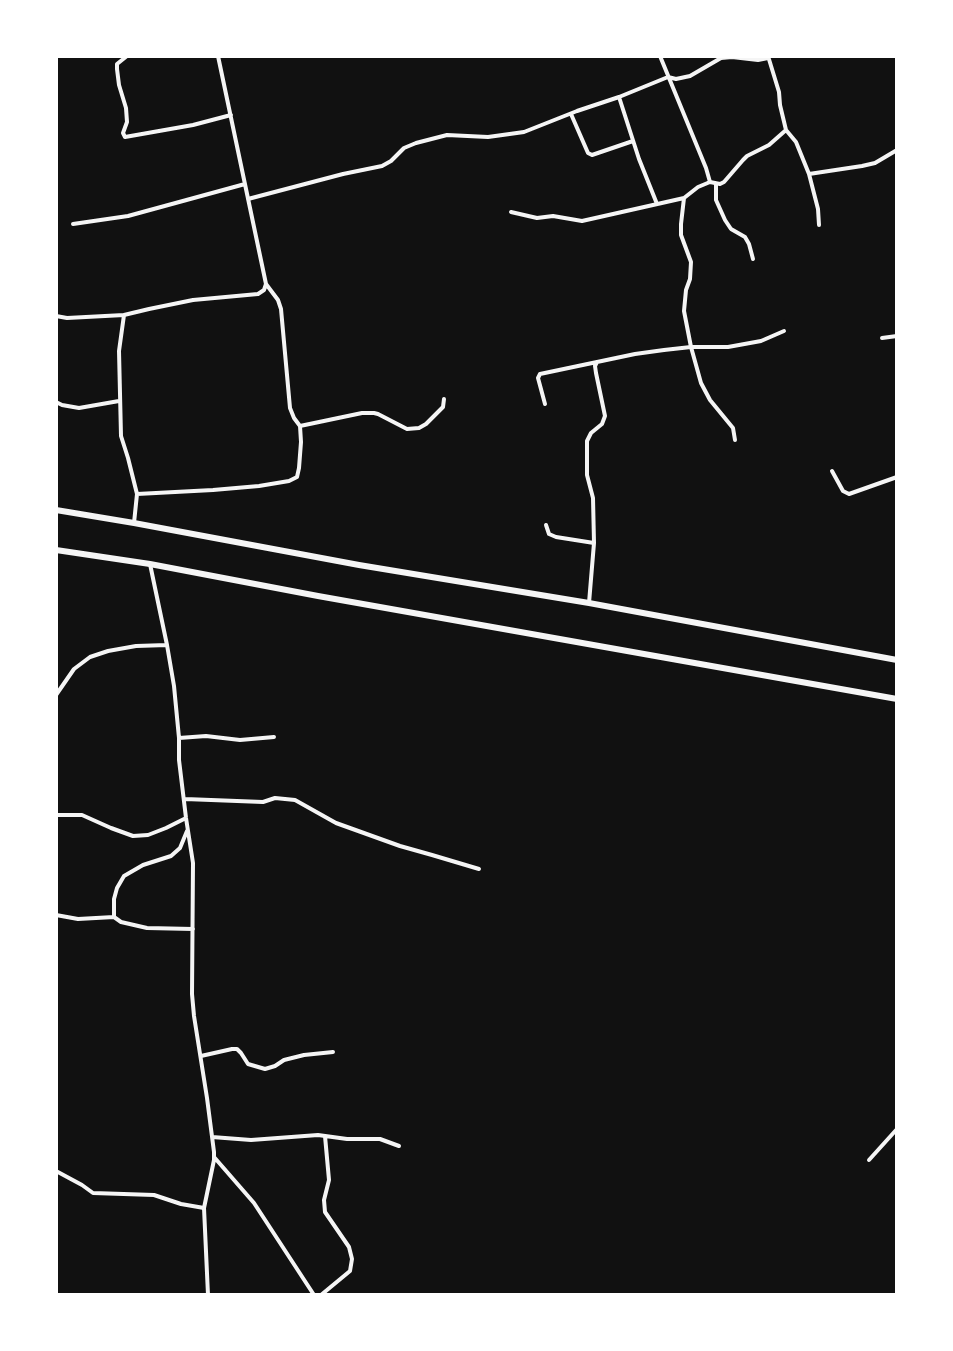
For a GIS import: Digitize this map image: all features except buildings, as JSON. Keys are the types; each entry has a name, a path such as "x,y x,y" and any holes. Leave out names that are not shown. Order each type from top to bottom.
{"highway":[{"path":"56,510 897,660"},
{"path":"56,550 150,564 318,596 897,699"}],"street":[{"path":"127,56 117,64 119,85 126,108 126,122 123,133 125,137 193,125 231,115"},
{"path":"137,494 259,486 289,481 298,474 301,442 300,426 290,408 282,309 266,284 218,56"},
{"path":"660,56 710,182"},
{"path":"248,199 343,174 382,166 391,161 404,148 447,135 488,137 524,132 668,77 676,79 690,76 721,58 732,57 758,60 768,57 779,92 786,130 796,142 809,174 818,209 819,225"},
{"path":"619,97 656,204"},
{"path":"571,114 588,153 592,155 633,141"},
{"path":"511,212 537,218 553,216 582,221 684,198 698,187 710,182 716,184 724,182 747,156 769,145 786,130"},
{"path":"809,174 875,163 897,150"},
{"path":"73,224 128,216 245,184"},
{"path":"716,184 716,200 725,220 731,229 745,237 753,258"},
{"path":"684,198 681,235 691,262 684,311 691,347 701,383 710,400 733,428 735,440"},
{"path":"56,316 67,318 124,316 193,300 258,294 264,290 266,284"},
{"path":"124,316 118,351 121,436 137,494 134,523"},
{"path":"546,404 538,378 540,374 635,354 691,347 728,347 761,340 784,331"},
{"path":"882,338 897,336"},
{"path":"589,604 594,543 593,498 587,475 587,441 591,433 602,424 605,416 596,373 595,366 597,362"},
{"path":"300,426 362,413 374,413 407,429 418,428 426,424 443,407 444,399"},
{"path":"56,402 79,408 120,401"},
{"path":"832,471 843,491 849,494 897,477"},
{"path":"546,525 549,534 556,537 594,543"},
{"path":"150,564 174,686 179,760 193,863 192,994 214,1156 204,1208 208,1295"},
{"path":"56,695 74,669 90,657 108,651 136,646 167,644"},
{"path":"179,738 206,736 240,740 274,737"},
{"path":"185,799 263,802 275,798 295,800 321,816 345,827 400,846 479,869"},
{"path":"56,815 82,815 133,836 148,835 186,818"},
{"path":"114,918 116,888 124,876 143,865 171,856 180,848 188,831"},
{"path":"56,914 78,919 114,918 127,924 147,928 193,929"},
{"path":"201,1056 232,1049 237,1050 248,1064 265,1069 275,1066 284,1060 304,1055 333,1052"},
{"path":"869,1160 897,1129"},
{"path":"212,1137 251,1140 318,1135 347,1139 380,1138 399,1146"},
{"path":"321,1295 350,1271 352,1259 349,1247 325,1212 324,1200 329,1180 325,1136"},
{"path":"214,1156 254,1203 314,1295"},
{"path":"56,1170 93,1193 154,1195 181,1204 204,1208"}]}
